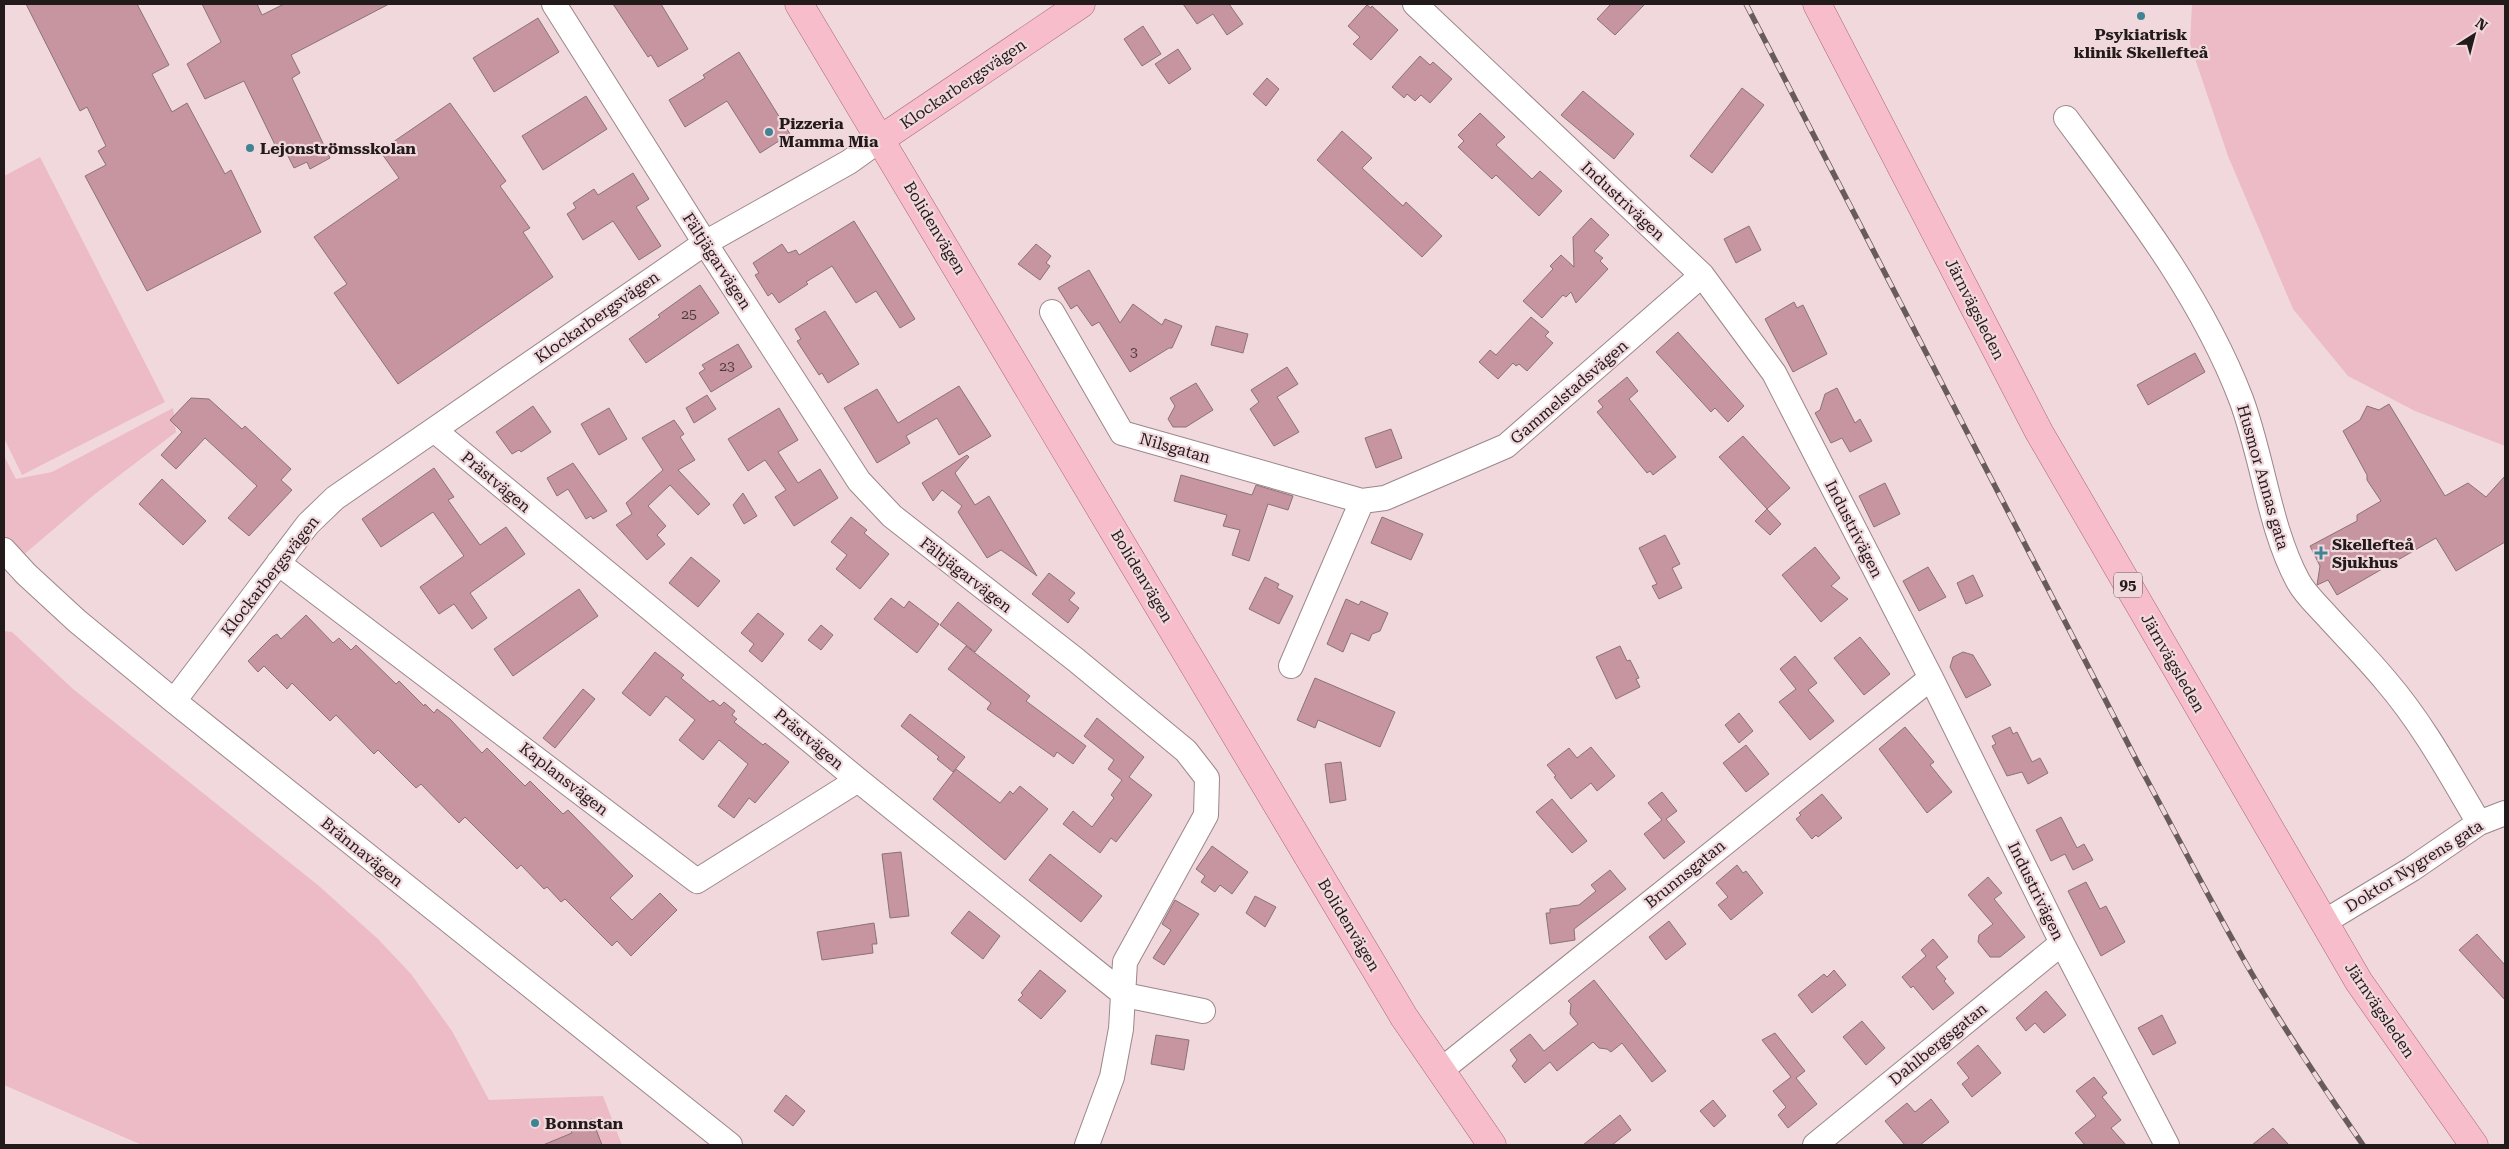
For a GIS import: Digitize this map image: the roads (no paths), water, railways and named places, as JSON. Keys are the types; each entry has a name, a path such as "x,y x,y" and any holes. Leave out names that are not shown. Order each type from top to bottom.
{"main road":[{"name":"Bolidenvägen","path":"799,4 882,139 1399,1008 1492,1145"},
{"name":"Klockarbergsvägen","path":"882,139 1081,4"},
{"name":"Järnvägsleden","path":"1817,4 2039,432 2359,982 2474,1145"}],"street":[{"name":"Fältjägarvägen","path":"554,4 705,243 859,481 892,516 1076,660 1186,751 1207,778 1206,815 1125,962 1125,995 1112,1077 1087,1145"},
{"name":"Industrivägen","path":"1415,4 1702,276 1774,373 1931,678 2062,943 2167,1145"},
{"name":"Husmor Annas gata","path":"2066,118 2142,220 2171,263 2217,342 2254,433 2283,550 2300,584 2410,711 2425,732 2479,823"},
{"name":"Klockarbergsvägen","path":"174,701 308,524 335,498 705,243 774,202 849,162 882,139"},
{"name":"Gammelstadsvägen","path":"1362,501 1385,498 1506,446 1702,276"},
{"name":"Nilsgatan","path":"1052,312 1122,433 1362,501"},
{"name":"Prästvägen","path":"434,430 858,780 1125,995 1202,1011"},
{"path":"1291,666 1362,501"},
{"name":"Brännavägen","path":"4,550 26,574 77,621 174,701 730,1145"},
{"name":"Kaplansvägen","path":"278,563 697,881 858,780"},
{"name":"Brunnsgatan","path":"1440,1071 1931,678"},
{"name":"Doktor Nygrens gata","path":"2324,922 2412,869 2479,823 2505,813"},
{"name":"Dahlbergsgatan","path":"1815,1145 2062,943"}],"railway":[{"path":"1746,4 2140,767 2220,917 2275,1012 2363,1145"}],"place":[{"name":"Psykiatrisk klinik Skellefteå","path":"2141,16"},
{"name":"Pizzeria Mamma Mia","path":"769,132"},
{"name":"Lejonströmsskolan","path":"250,148"},
{"name":"Skellefteå Sjukhus","path":"2321,553"},
{"name":"Bonnstan","path":"535,1123"}]}
